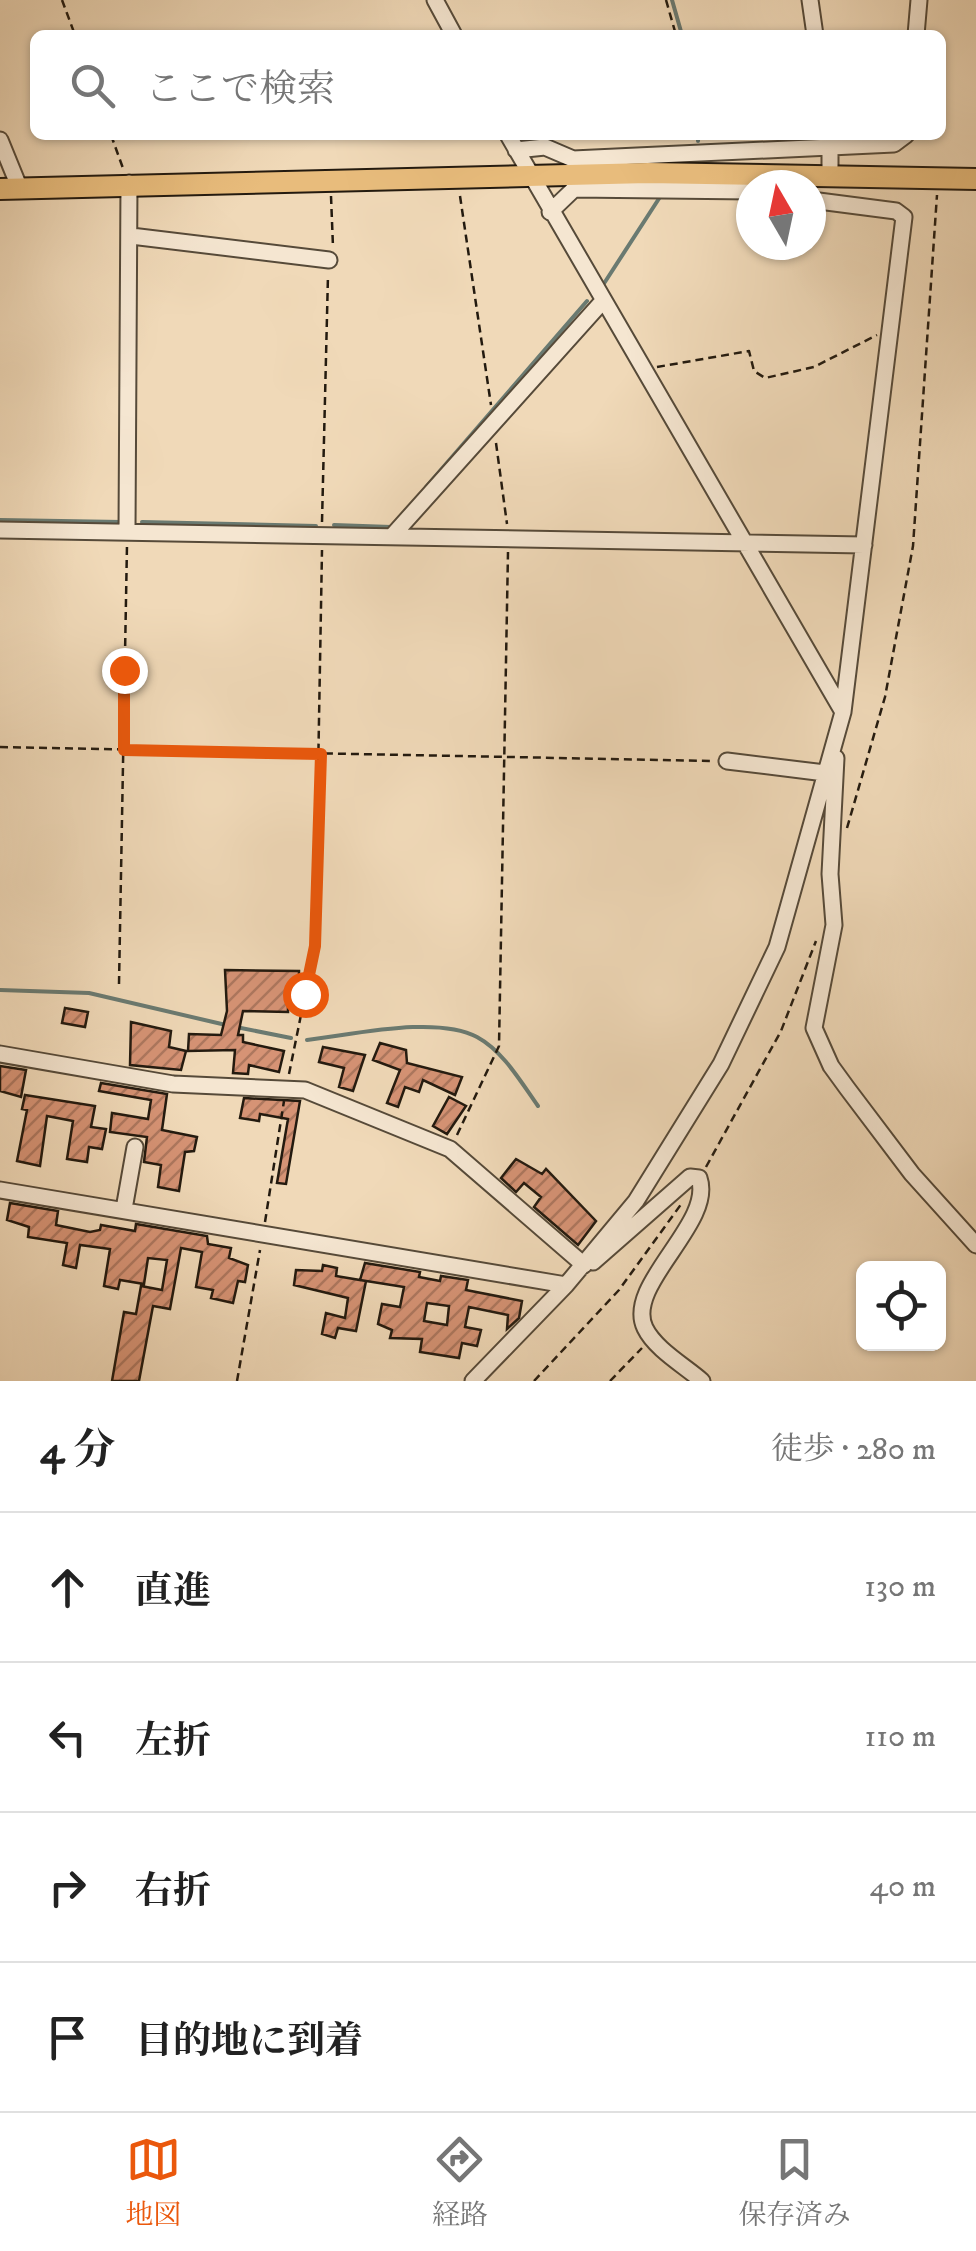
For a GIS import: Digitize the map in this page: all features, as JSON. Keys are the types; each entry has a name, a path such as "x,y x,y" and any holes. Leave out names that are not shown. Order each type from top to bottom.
{"main road":[{"path":"10,189 530,175 976,179"}],"street":[{"path":"435,0 451,30"},
{"path":"810,0 814,30"},
{"path":"916,30 919,0"},
{"path":"0,140 10,189"},
{"path":"830,140 830,166"},
{"path":"512,142 544,148 574,160 830,140 894,144 899,140"},
{"path":"512,142 843,712"},
{"path":"127,530 129,183"},
{"path":"550,212 574,189 736,191"},
{"path":"474,1381 584,1265 636,1201 721,1064 777,947 805,858 843,712 904,217 826,196"},
{"path":"131,236 328,260"},
{"path":"393,535 602,302"},
{"path":"0,530 864,545"},
{"path":"837,734 834,924 814,1028 831,1066 912,1174 976,1245"},
{"path":"727,761 825,773"},
{"path":"0,1054 173,1084 286,1086 305,1090 450,1150 584,1265"},
{"path":"124,1209 135,1147"},
{"path":"584,1265 620,1242 690,1177 699,1178 702,1190 690,1222 646,1301 642,1320 647,1333 702,1381"},
{"path":"0,1190 566,1285"}],"path":[{"path":"62,0 73,30"},
{"path":"666,0 675,30"},
{"path":"113,140 129,183"},
{"path":"450,1150 499,1046 508,537 457,176"},
{"path":"844,836 885,696 913,546 943,178"},
{"path":"237,1381 286,1086 315,946 328,260 334,244 330,180"},
{"path":"641,370 748,351 754,371 765,378 814,367 891,328"},
{"path":"119,984 127,530"},
{"path":"0,747 727,761"},
{"path":"534,1381 619,1290 699,1178 774,1047 819,933"},
{"path":"610,1381 638,1354 647,1333"}],"building":[{"path":"225,970 299,971 299,1002 288,1001 288,1012 243,1011 238,1035 243,1035 243,1042 284,1051 279,1072 249,1065 248,1074 233,1073 235,1050 188,1051 189,1034 221,1035 227,1011"},
{"path":"65,1008 88,1012 85,1027 62,1023"},
{"path":"131,1022 171,1031 169,1047 186,1051 181,1070 130,1065"},
{"path":"380,1043 406,1050 407,1063 462,1077 455,1095 423,1080 419,1092 405,1087 398,1107 387,1103 400,1070 373,1060"},
{"path":"323,1047 365,1055 353,1091 339,1087 344,1068 319,1062"},
{"path":"0,1066 26,1070 21,1097 0,1091"},
{"path":"101,1083 167,1094 162,1130 197,1137 194,1151 185,1152 179,1191 158,1187 161,1165 144,1162 147,1137 110,1132 112,1113 148,1119 151,1100 99,1091"},
{"path":"25,1095 95,1106 91,1127 106,1129 102,1149 89,1147 87,1162 67,1159 73,1121 47,1116 40,1166 17,1161 27,1110 22,1109"},
{"path":"449,1097 466,1106 447,1134 433,1126"},
{"path":"244,1098 300,1101 286,1184 277,1183 288,1119 260,1114 259,1121 240,1118"},
{"path":"516,1159 542,1174 546,1169 596,1221 578,1245 534,1207 541,1197 524,1183 516,1192 501,1178"},
{"path":"10,1203 58,1211 56,1225 90,1232 100,1230 101,1225 135,1231 136,1224 207,1236 208,1244 231,1248 229,1258 248,1265 245,1282 238,1281 233,1303 211,1298 213,1290 196,1287 202,1252 181,1248 170,1309 153,1306 139,1381 112,1381 124,1312 136,1314 141,1286 162,1290 167,1260 148,1258 144,1284 120,1280 118,1289 104,1286 110,1249 80,1245 76,1268 63,1265 67,1243 28,1237 29,1227 7,1220"},
{"path":"365,1263 420,1272 419,1277 440,1281 441,1276 468,1280 466,1290 522,1301 519,1318 507,1329 508,1315 469,1307 465,1327 481,1330 477,1346 462,1343 459,1358 420,1352 422,1339 390,1338 392,1330 378,1324 382,1304 400,1307 404,1287 360,1280","holes":["427,1303 449,1306 447,1325 424,1321"]},
{"path":"323,1265 337,1268 336,1276 366,1281 356,1331 338,1328 335,1338 322,1334 326,1313 345,1318 348,1298 294,1285 296,1270 322,1271"}],"waterway":[{"path":"672,0 681,30"},
{"path":"603,285 660,197"},
{"path":"426,487 587,301"},
{"path":"0,520 122,522"},
{"path":"142,522 316,526"},
{"path":"334,525 391,527"},
{"path":"0,990 89,993 226,1025"},
{"path":"236,1027 291,1038"},
{"path":"307,1040 394,1028 439,1027 460,1031 495,1050 538,1106"}],"route":[{"path":"124,670 124,750 321,754 315,946 305,994"}]}
